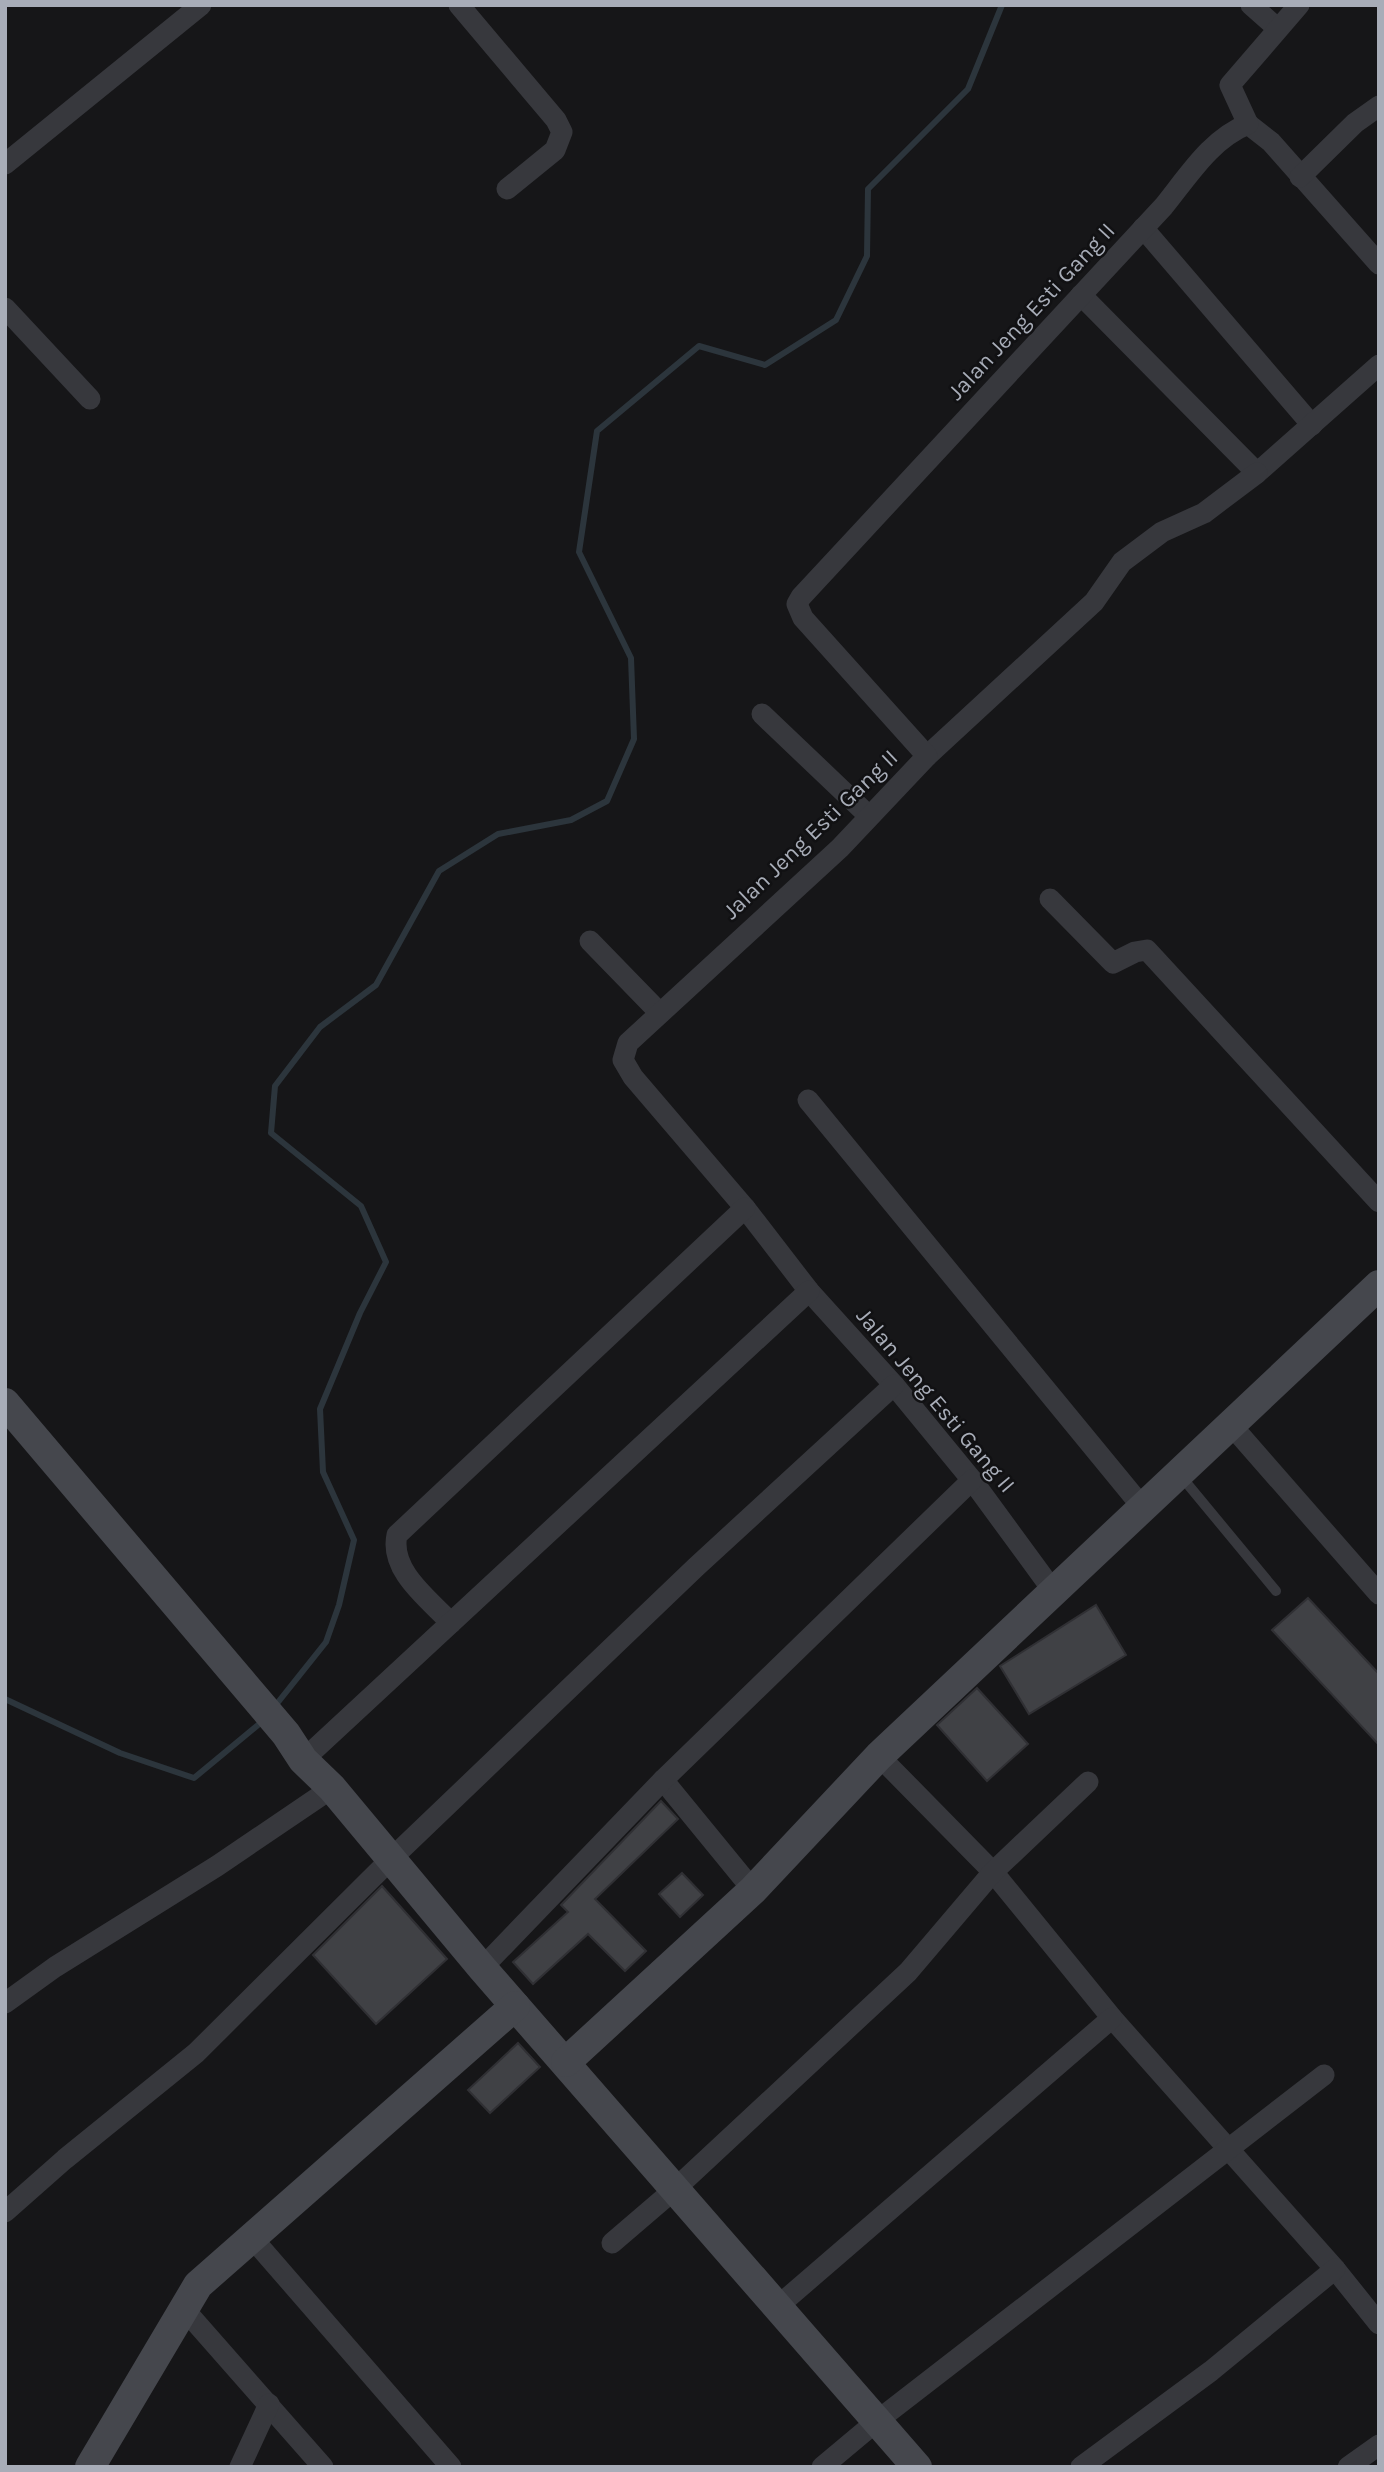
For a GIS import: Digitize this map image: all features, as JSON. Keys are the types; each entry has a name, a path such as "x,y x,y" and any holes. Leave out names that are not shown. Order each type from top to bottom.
{"street":[{"path":"5,164 201,5"},
{"path":"459,5 556,120 562,132 555,150 507,189"},
{"path":"1251,5 1277,28"},
{"path":"1298,5 1230,85 1248,124 1271,142 1379,264"},
{"path":"1300,177 1355,123 1379,106"},
{"name":"Jalan Jeng Esti Gang II","path":"1054,1592 972,1480 894,1385 809,1291 746,1209 633,1077 623,1060 628,1043 840,848 927,756 811,627 798,610 797,604 806,591 1143,228 1213,147 1229,132 1248,124"},
{"path":"1143,228 1312,425"},
{"path":"1081,295 1257,473"},
{"path":"5,309 90,399"},
{"path":"927,756 1094,602 1122,562 1162,532 1205,513 1257,473 1379,365"},
{"path":"762,715 869,816"},
{"path":"1049,899 1113,963 1135,951 1147,950 1379,1202"},
{"path":"590,940 660,1013"},
{"path":"808,1100 1144,1509"},
{"path":"452,1623 405,1574 395,1546 397,1535 746,1209"},
{"path":"566,2062 752,1890 879,1756 1379,1285"},
{"path":"303,1760 809,1291"},
{"path":"5,2212 65,2159 196,2053 391,1859 696,1567 894,1385"},
{"path":"5,1404 286,1734 303,1760 332,1788 482,1968 918,2467"},
{"path":"1232,1426 1379,1594"},
{"path":"482,1968 663,1780 972,1480"},
{"path":"879,1756 993,1872 1112,2018 1335,2269 1379,2324"},
{"path":"663,1780 752,1890"},
{"path":"612,2243 675,2189 908,1972 993,1872 1088,1782"},
{"path":"5,2003 55,1967 217,1866 332,1788"},
{"path":"90,2467 198,2285 515,2006"},
{"path":"778,2307 1112,2018"},
{"path":"822,2467 877,2421 1324,2075"},
{"path":"253,2239 451,2467"},
{"path":"1082,2467 1211,2371 1335,2269"},
{"path":"184,2309 323,2467"},
{"path":"240,2467 269,2404"},
{"path":"1348,2467 1379,2445"}],"lane":[{"path":"1180,1475 1276,1591"}],"building":[{"path":"1308,1598 1379,1674 1379,1745 1272,1630"},
{"path":"1096,1605 1126,1655 1029,1714 1000,1666"},
{"path":"977,1688 1028,1744 987,1781 937,1725"},
{"path":"661,1801 678,1819 595,1899 646,1951 625,1971 588,1934 533,1984 513,1962 568,1912 561,1905"},
{"path":"682,1873 703,1895 680,1917 659,1894"},
{"path":"382,1886 447,1959 376,2024 313,1955"},
{"path":"518,2043 540,2067 490,2113 468,2090"}],"waterway":[{"path":"275,1706 326,1642 339,1605 354,1540 323,1472 320,1409 360,1313 386,1262 361,1206 271,1133 275,1086 320,1027 376,985 439,871 498,834 571,820 607,801 634,739 631,658 579,552 597,431 699,346 765,365 836,320 867,256 868,189 968,89 1002,5"},
{"path":"5,1699 120,1753 194,1778 264,1720"}]}
